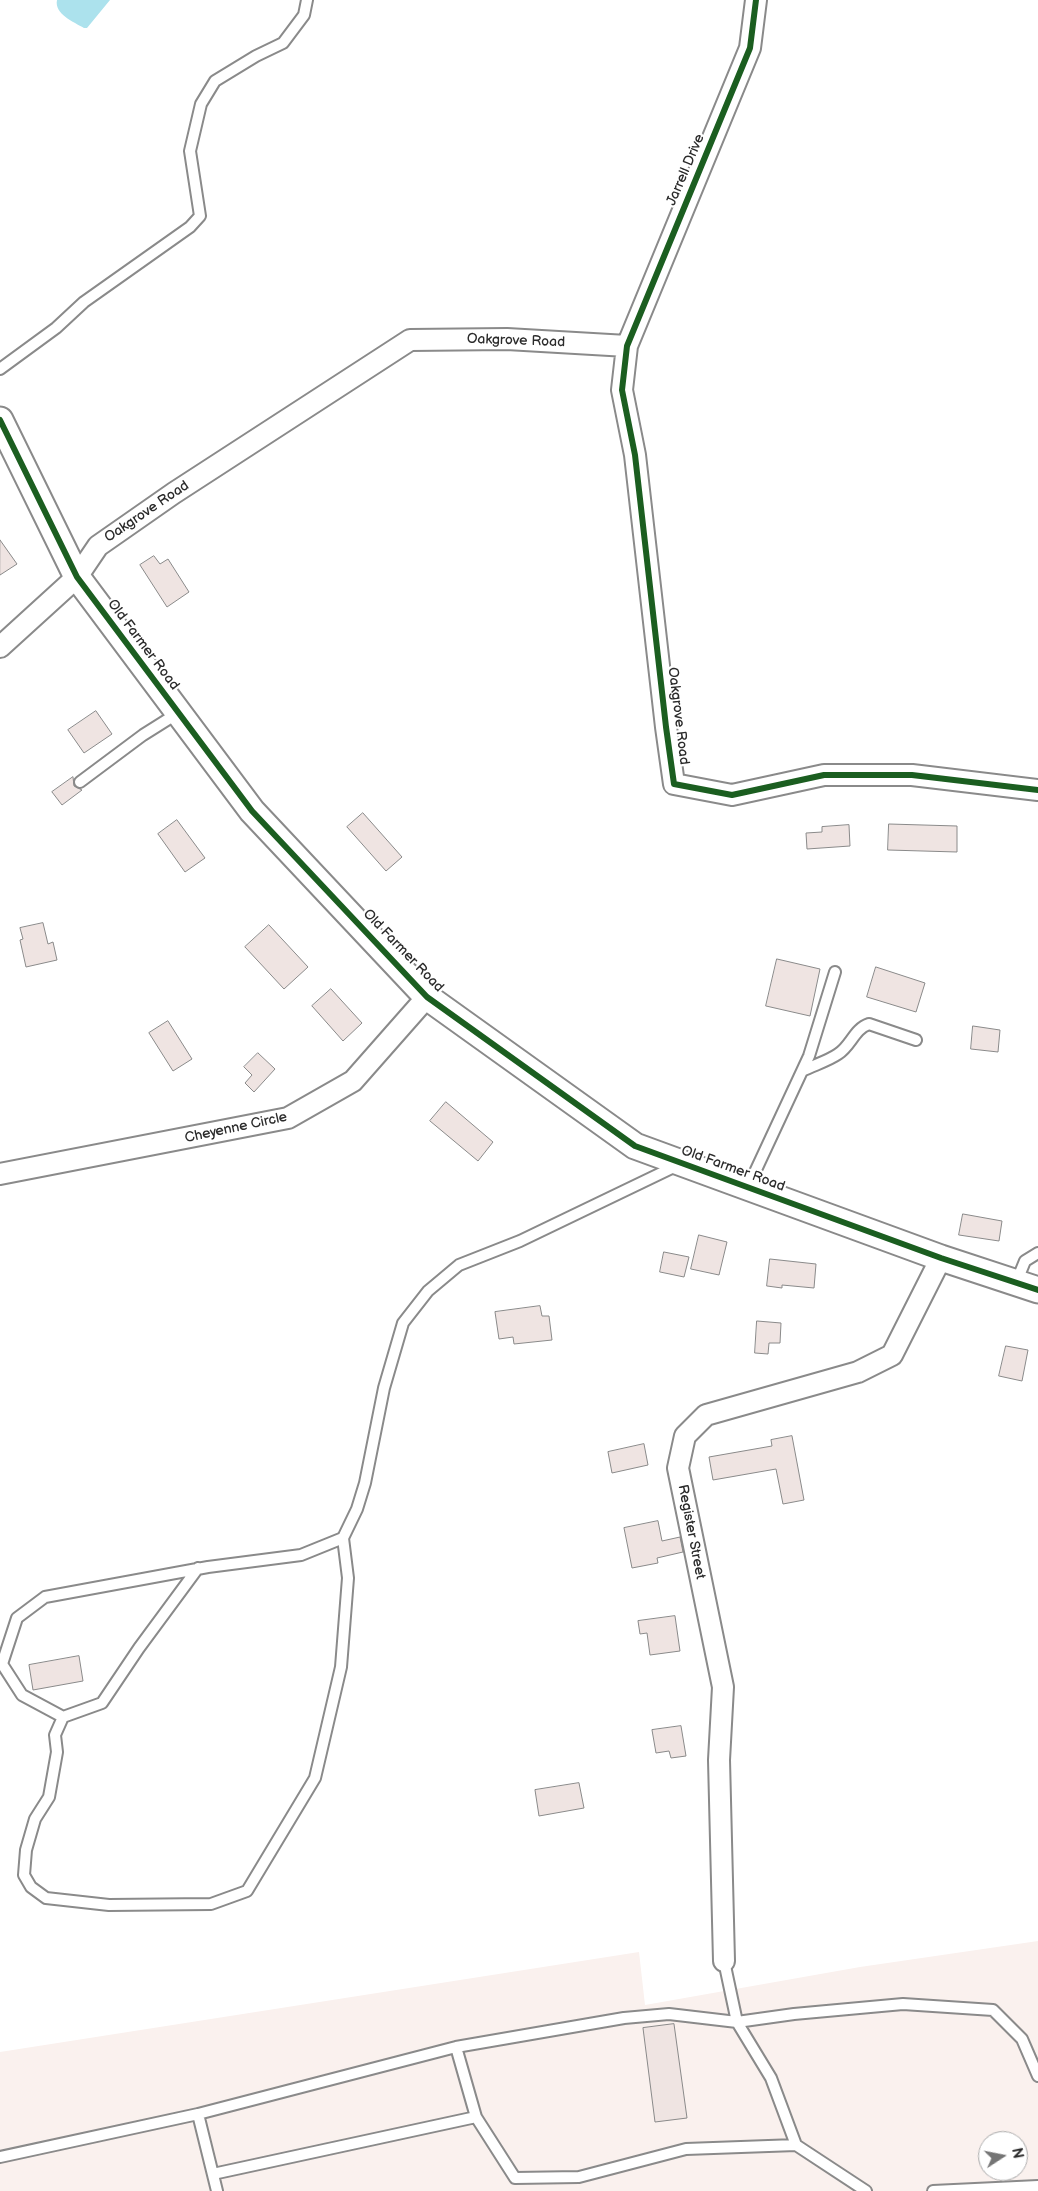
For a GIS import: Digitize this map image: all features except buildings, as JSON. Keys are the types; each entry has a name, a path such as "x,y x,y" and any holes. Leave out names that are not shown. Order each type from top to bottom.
{"street":[{"name":"Jarrell Drive","path":"627,346 750,48 756,0"},
{"name":"Oakgrove Road","path":"0,647 77,577 98,546 174,493 410,340 507,339 627,346 622,390 635,455 674,784 732,795 824,775 912,775 1038,790"},
{"name":"Old Farmer Road","path":"0,420 77,577 252,811 427,997 635,1146 941,1258 1027,1286"},
{"name":"Cheyenne Circle","path":"0,1174 288,1118 353,1081 427,997"},
{"name":"Register Street","path":"724,1960 719,1760 723,1687 678,1468 685,1436 706,1415 858,1372 892,1355 941,1258"}],"lane":[{"path":"0,369 56,328 84,302 190,228 200,216 190,151 201,104 215,81 283,43 304,15 307,0"},
{"path":"80,782 143,735 178,713"},
{"path":"748,1188 809,1056 835,972"},
{"path":"802,1070 838,1054 848,1046 861,1027 868,1024 916,1040"},
{"path":"198,1568 138,1648 102,1703 63,1717 55,1735 57,1752 49,1797 35,1819 26,1850 24,1875 31,1887 46,1898 109,1905 211,1904 247,1891 315,1778 341,1667 348,1578 343,1538 357,1509 365,1483 384,1388 403,1323 428,1291 459,1264 520,1240 682,1163"},
{"path":"1027,1286 1025,1261 1038,1253"},
{"path":"63,1717 22,1695 2,1664 17,1618 45,1597 198,1568 301,1555 343,1538"},
{"path":"724,1960 737,2022 771,2078 796,2145"},
{"path":"0,2157 198,2114 456,2047 624,2018 660,2015 737,2022 794,2014 903,2004 993,2010 1022,2039 1038,2076"},
{"path":"456,2047 476,2117 515,2178 579,2177 686,2149 796,2145 866,2191"},
{"path":"198,2114 217,2191"},
{"path":"213,2174 476,2117"},
{"path":"933,2191 1038,2186"}],"shaded area":[{"path":"1038,1941 1038,2191 0,2191 0,2052 639,1952 645,2005 860,1967"}],"water":[{"path":"57,0 110,0 87,28 84,28 62,13 57,5"}],"cycle path":[{"path":"756,0 750,48 627,346 622,390 635,455 674,784 732,795 824,775 912,775 1038,790"},
{"path":"0,420 77,577 252,811 427,997 635,1146 941,1258 1038,1290"}]}
